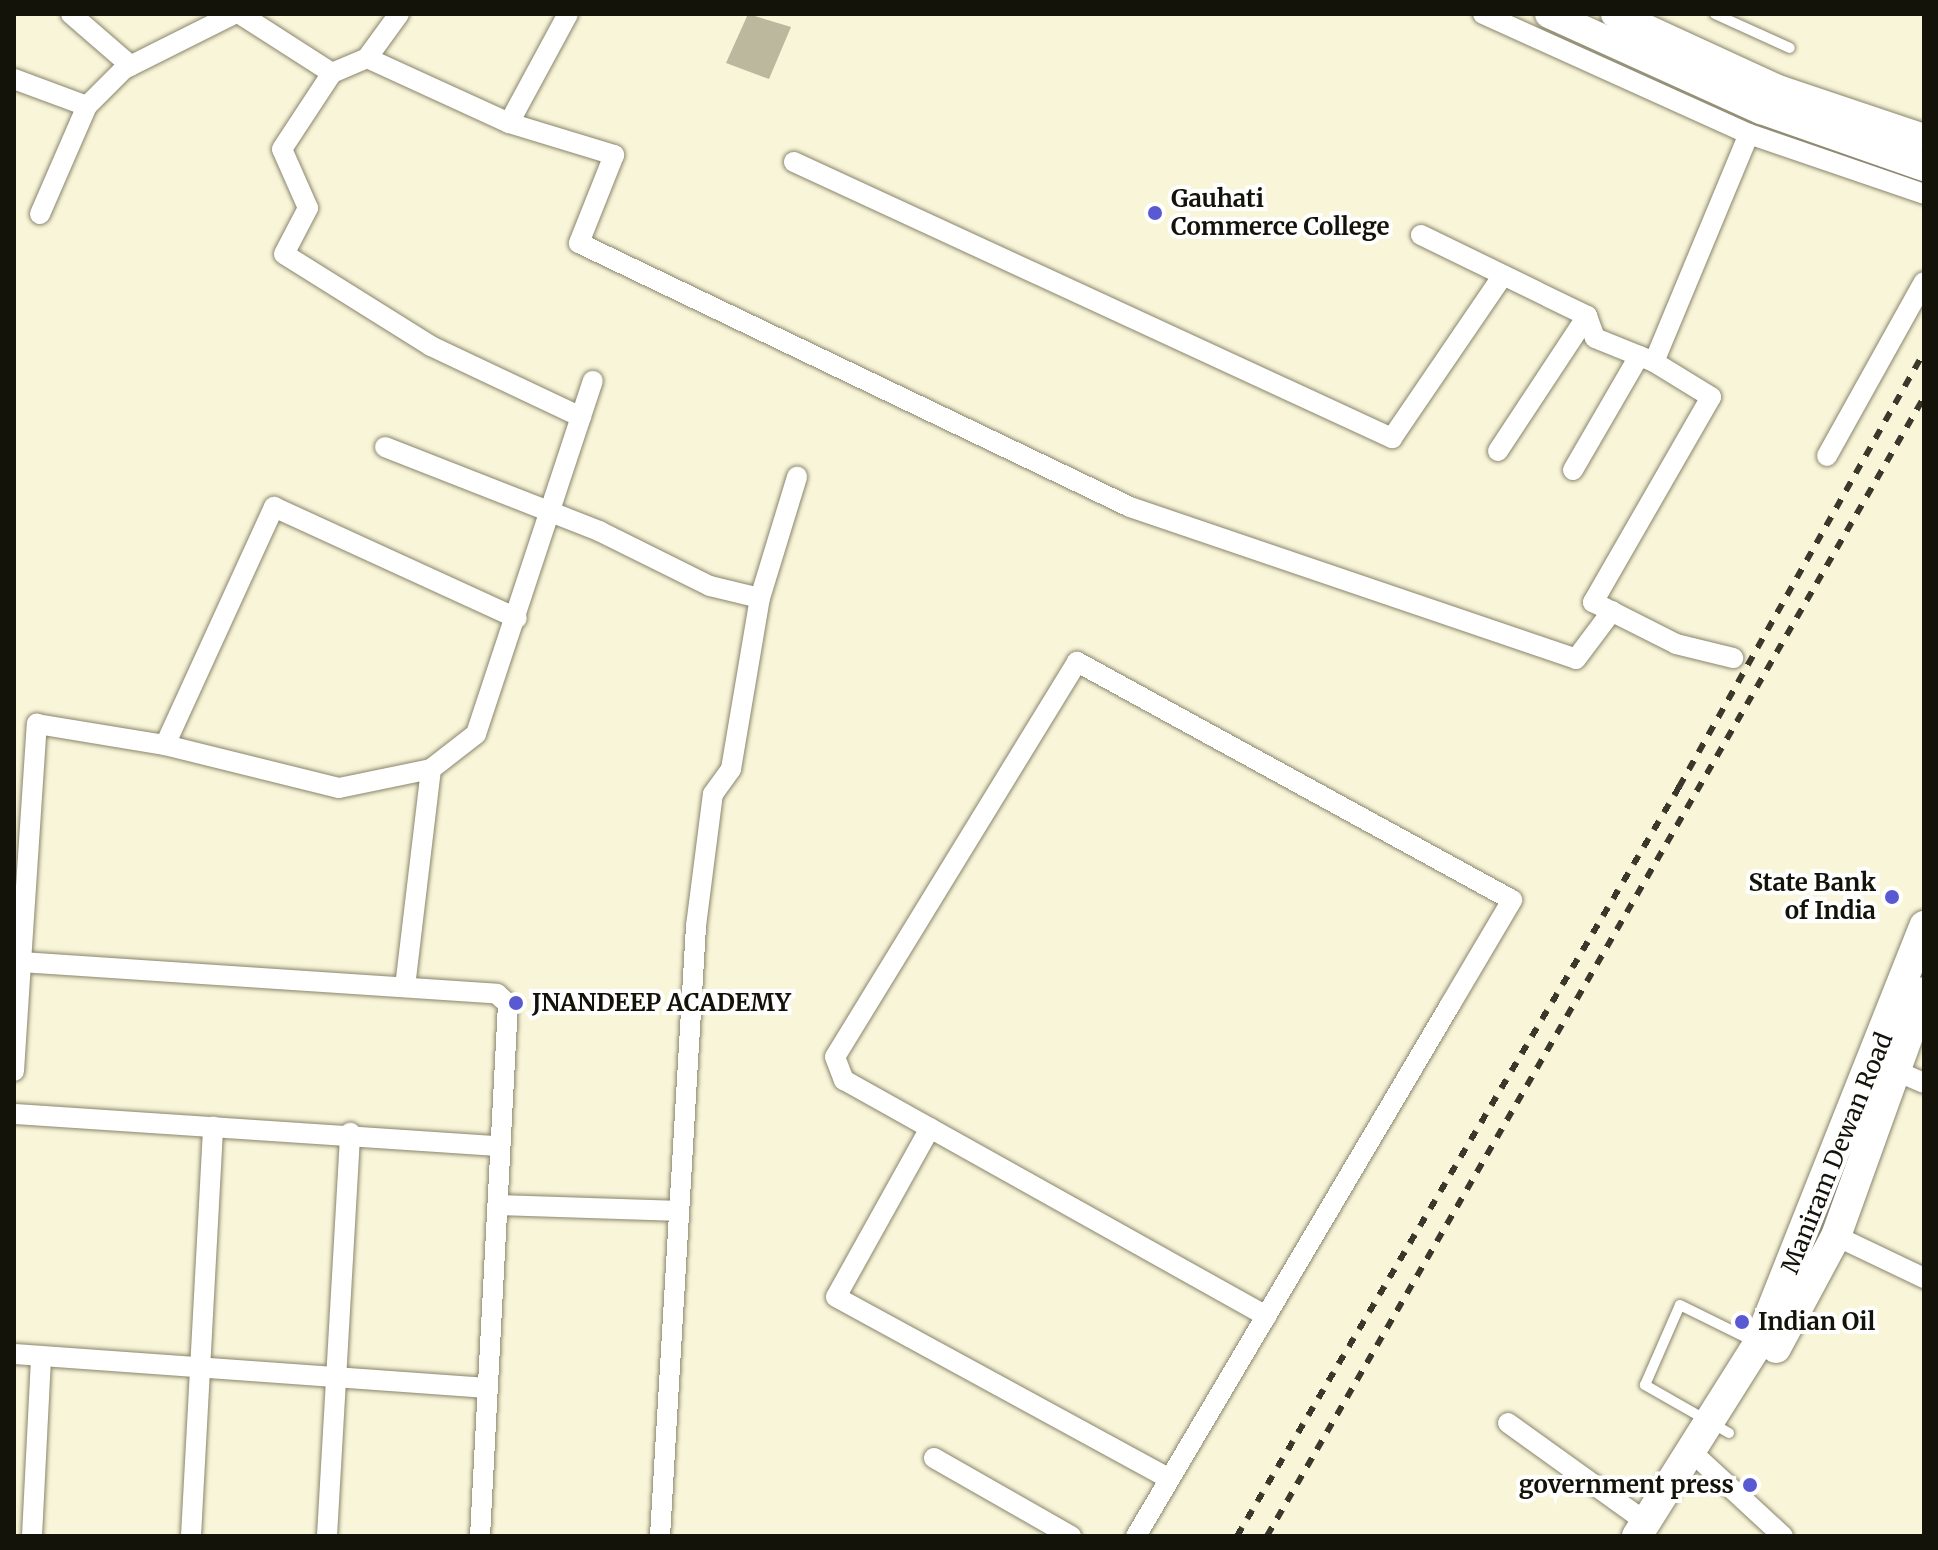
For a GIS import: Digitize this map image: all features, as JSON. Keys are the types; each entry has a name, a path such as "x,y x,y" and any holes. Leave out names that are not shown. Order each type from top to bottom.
{"main road":[{"path":"1549,14 1761,110 1924,167"},
{"path":"1615,14 1778,89 1924,138"},
{"name":"Maniram Dewan Road","path":"1721,1429 1758,1344 1899,1072 1924,926"},
{"name":"Maniram Dewan Road","path":"1647,1531 1702,1460 1836,1236 1899,1072 1924,992"}],"street":[{"path":"71,14 131,66"},
{"path":"40,214 87,106 131,66 234,14"},
{"path":"240,14 332,73"},
{"path":"399,14 367,58 332,73 282,149 308,208 284,254 431,346 581,417"},
{"path":"509,123 568,14"},
{"path":"1483,14 1749,134 1924,194"},
{"path":"367,58 509,123 614,155 579,243 1130,507 1576,659 1612,611"},
{"path":"14,79 87,106"},
{"path":"1573,470 1646,359 1749,134"},
{"path":"794,162 1392,438 1503,275"},
{"path":"1421,235 1587,316 1595,338 1646,359 1711,397 1593,602 1676,644 1733,658"},
{"path":"1827,456 1924,282"},
{"path":"1498,451 1587,316"},
{"path":"14,1071 37,724 165,745 339,788 431,769 476,734 517,618 548,513 593,381"},
{"path":"385,447 548,513 710,586 760,598"},
{"path":"660,1536 696,926 713,794 731,769 760,598 797,477"},
{"path":"165,745 274,507 517,618"},
{"path":"1136,1536 1512,900 1077,662 835,1057 844,1080 1266,1316"},
{"path":"405,987 431,769"},
{"path":"21,962 497,994 508,1004 499,1146 500,1205 480,1536"},
{"path":"14,1114 350,1133 499,1146"},
{"path":"191,1536 213,1127"},
{"path":"930,1128 836,1297 1170,1479"},
{"path":"327,1536 350,1133"},
{"path":"500,1205 679,1211"},
{"path":"1836,1236 1924,1278"},
{"path":"14,1354 201,1366 335,1381 488,1388"},
{"path":"32,1536 41,1357"},
{"path":"1508,1423 1647,1531"},
{"path":"934,1458 1071,1536"},
{"path":"1702,1460 1783,1536"}],"lane":[{"path":"1715,14 1790,48"},
{"path":"1721,1429 1645,1385 1680,1305 1758,1344"}],"building":[{"path":"748,14 791,27 769,79 726,63"}],"railway":[{"path":"1237,1536 1679,787 1924,353"},
{"path":"1267,1536 1924,397"}],"place":[{"name":"Gauhati Commerce College","path":"1155,213"},
{"name":"State Bank of India","path":"1892,897"},
{"name":"JNANDEEP ACADEMY","path":"516,1003"},
{"name":"Indian Oil","path":"1742,1322"},
{"name":"government press","path":"1750,1485"}]}
